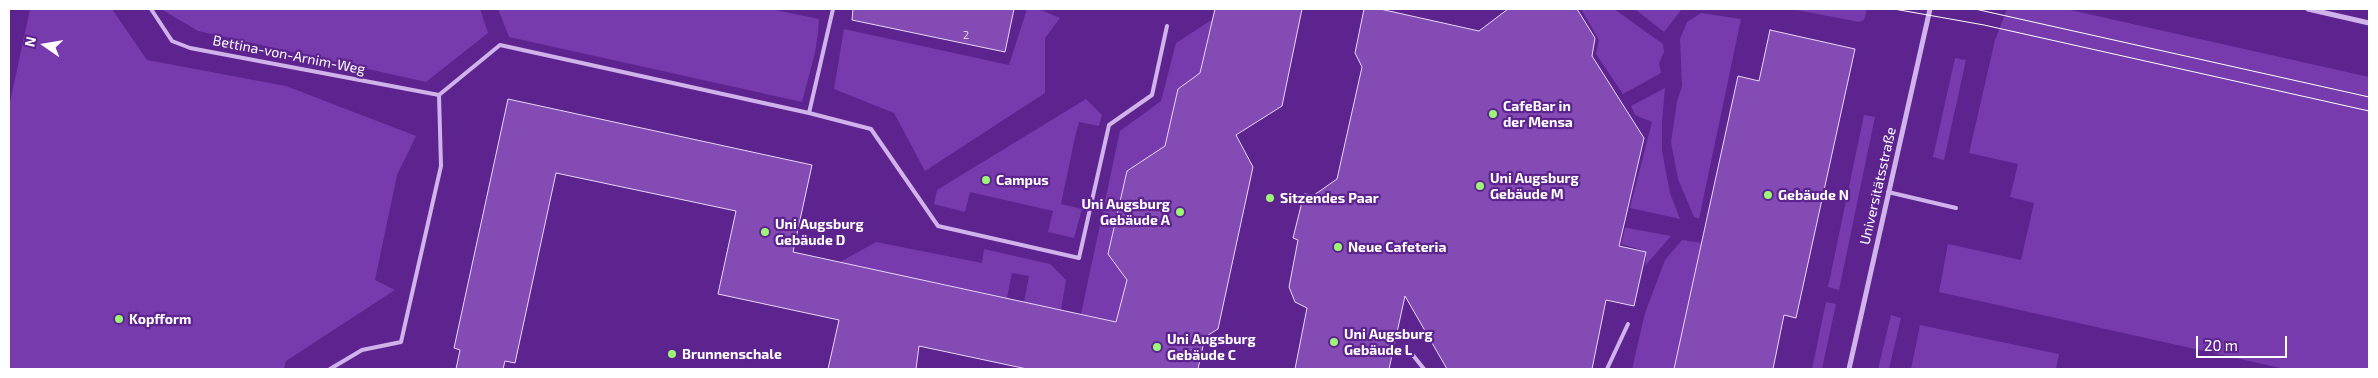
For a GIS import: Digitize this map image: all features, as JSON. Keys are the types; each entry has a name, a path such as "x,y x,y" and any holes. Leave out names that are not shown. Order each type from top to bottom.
{"street":[{"name":"Universitätsstraße","path":"1849,369 1930,9"},
{"path":"2308,9 2369,22"}],"lane":[{"name":"Bettina-von-Arnim-Weg","path":"151,9 172,41 190,48 439,95"},
{"path":"808,113 833,9"},
{"path":"330,369 362,350 401,342 441,166 439,95 500,44 808,113 871,130 938,226 1078,258 1109,125 1152,95 1166,26"},
{"path":"1888,192 1956,208"},
{"path":"1607,369 1628,324"},
{"path":"1412,354 1424,369"}],"shaded area":[{"path":"30,9 112,9 147,60 286,86 416,136 397,175 375,280 395,290 286,361 284,369 9,369 9,107"},
{"path":"161,9 480,9 488,33 426,82 198,31"},
{"path":"498,9 770,9 819,19 815,53 802,102 509,37"},
{"path":"1027,9 1038,9 1060,18 1045,38 1045,93 925,171 894,113 834,89 844,29 1009,65"},
{"path":"1581,9 1614,9 1663,44 1664,52 1659,63 1661,73 1623,94 1596,54 1599,40"},
{"path":"1635,9 1682,9 1664,32"},
{"path":"1792,9 1867,9 1864,20 1859,22"},
{"path":"2007,9 2066,9 2369,77 2369,369 2285,369 1939,292 1948,244 2021,260 2034,203 2010,197 2018,164 1969,153 1995,40"},
{"path":"1701,13 1741,19 1699,219 1694,217 1678,179 1671,142 1677,102 1682,86 1680,39 1687,22"},
{"path":"1213,19 1198,81 1180,137 1127,171 1108,253 1127,280 1116,322 1081,314 1120,131 1161,101 1176,43"},
{"path":"1955,58 1966,60 1944,160 1933,157"},
{"path":"1665,88 1662,151 1670,193 1680,219 1630,208 1652,122 1635,115 1631,106"},
{"path":"1086,99 1102,115 1099,126 1079,122 1075,137 1061,204 1082,209 1074,238 1048,232 1053,211 970,192 965,212 934,204 937,190"},
{"path":"1864,115 1875,117 1839,290 1828,287"},
{"path":"1625,228 1671,236 1645,266 1646,256 1642,250 1621,244"},
{"path":"1682,240 1702,243 1674,369 1632,369 1645,313 1665,260"},
{"path":"876,242 982,263 984,249 1050,264 1066,280 1061,310 1024,302 1029,276 1012,273 1007,298 840,262"},
{"path":"1826,302 1836,304 1822,369 1812,369"},
{"path":"1891,315 1901,318 1889,369 1878,369"},
{"path":"1920,325 2059,354 2056,369 1911,369"}],"building":[{"path":"853,9 1014,9 1005,52 852,20"},
{"name":"Uni Augsburg Gebäude D","path":"1215,9 1302,9 1282,106 1236,135 1253,167 1218,329 1205,337 1198,369 1027,369 919,346 916,369 828,369 839,320 718,294 736,211 556,173 515,363 505,361 503,369 456,369 460,350 454,348 508,99 812,165 793,252 1116,322 1127,280 1108,254 1127,171 1165,146 1178,89 1200,73"},
{"name":"Uni Augsburg Gebäude M","path":"1364,9 1380,9 1479,31 1508,9 1577,9 1595,38 1592,56 1644,138 1619,246 1646,252 1634,306 1606,300 1592,369 1447,369 1405,296 1389,369 1295,369 1307,308 1295,302 1289,287 1298,240 1293,238 1304,194 1314,195 1337,179 1362,67 1355,53"},
{"name":"Gebäude N","path":"1770,30 1855,49 1796,318 1784,315 1773,369 1674,369 1738,76 1759,81"}],"tram line":[{"path":"1894,9 1984,25 2369,111"},
{"path":"1975,9 2369,97"}],"place":[{"name":"CafeBar in der Mensa","path":"1493,114"},
{"name":"Campus","path":"986,180"},
{"name":"Uni Augsburg Gebäude M","path":"1480,186"},
{"name":"Gebäude N","path":"1768,195"},
{"name":"Sitzendes Paar","path":"1270,198"},
{"name":"Uni Augsburg Gebäude A","path":"1180,212"},
{"name":"Uni Augsburg Gebäude D","path":"765,232"},
{"name":"Neue Cafeteria","path":"1338,247"},
{"name":"Kopfform","path":"119,319"},
{"name":"Uni Augsburg Gebäude L","path":"1334,342"},
{"name":"Uni Augsburg Gebäude C","path":"1157,347"},
{"name":"Brunnenschale","path":"672,354"}]}
